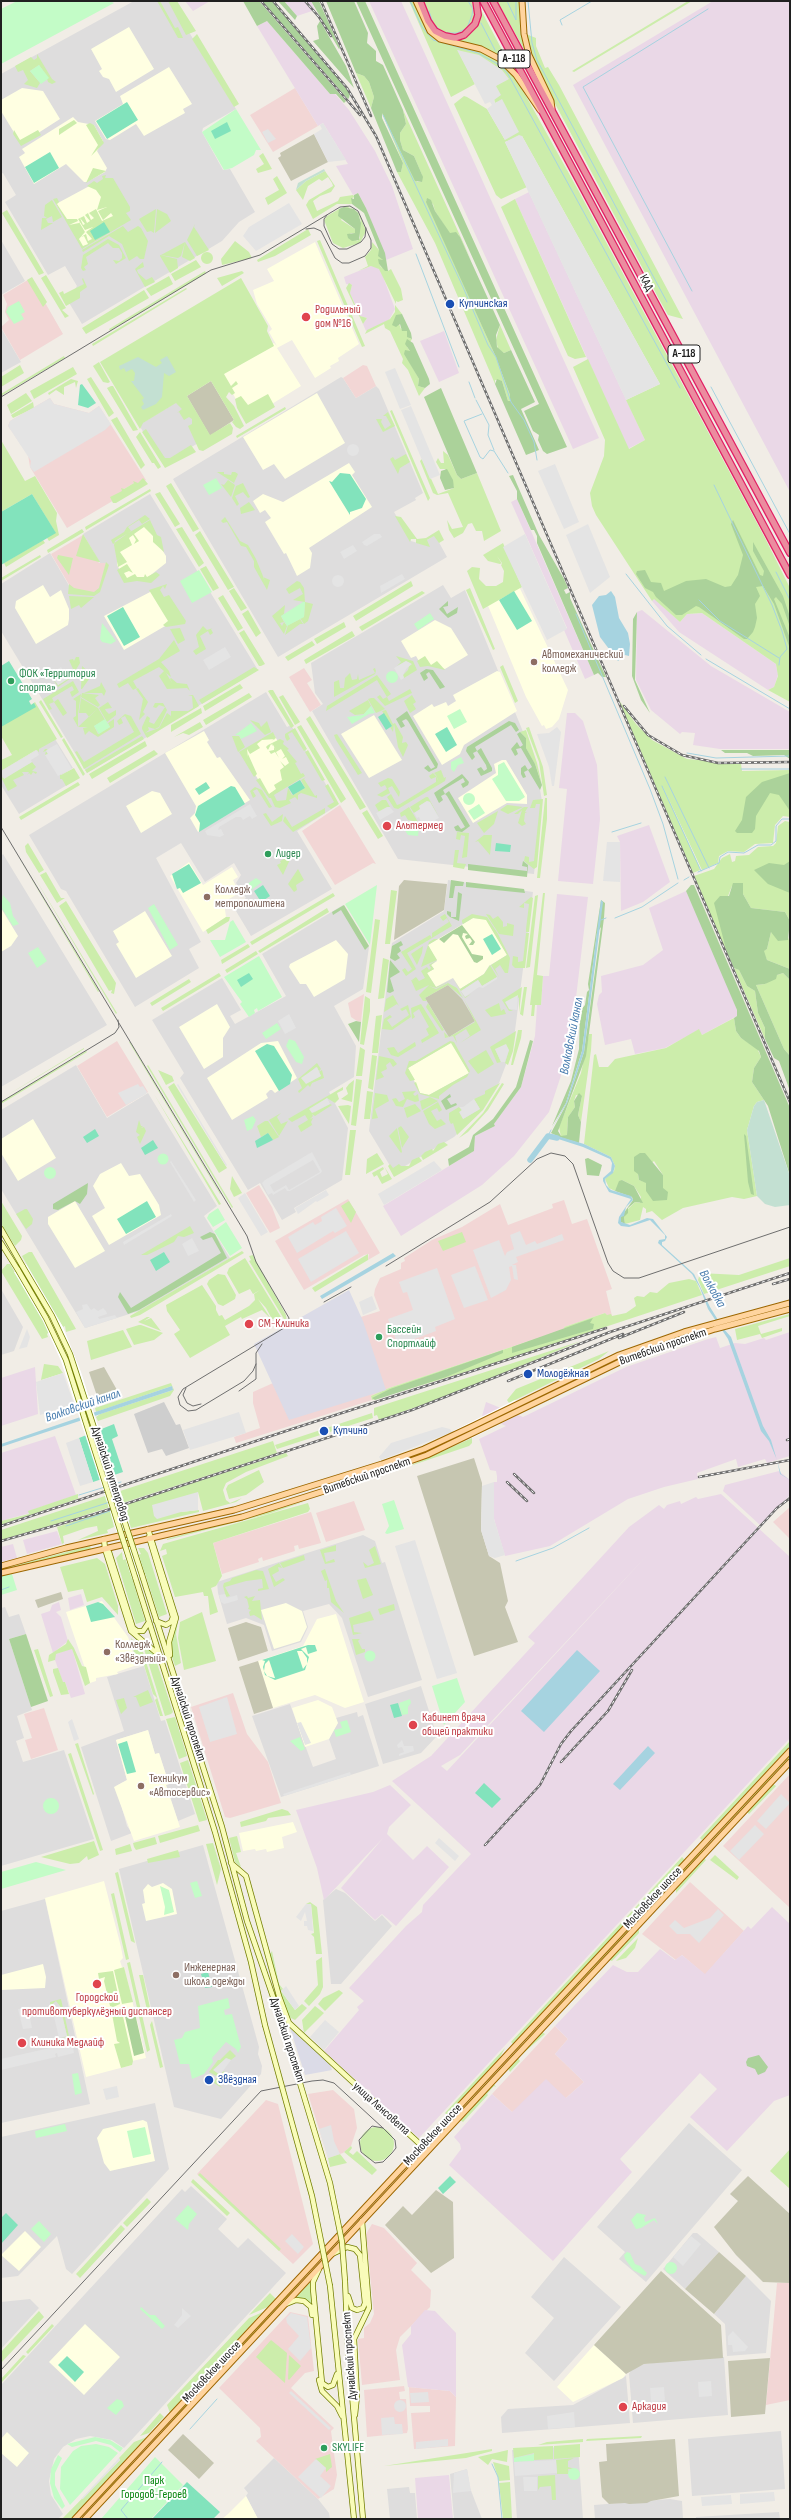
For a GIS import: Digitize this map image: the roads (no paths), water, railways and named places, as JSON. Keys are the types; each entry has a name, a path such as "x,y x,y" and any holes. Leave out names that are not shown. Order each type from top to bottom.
{"highway":[{"path":"420,1 428,21 435,31 445,36 455,38 464,35 475,24 478,15 476,1"},
{"name":"КАД","path":"483,1 790,574"},
{"name":"КАД","path":"493,1 553,114 756,485 790,553"}],"main road":[{"path":"416,1 424,22 435,36 446,41 481,49 506,64 545,117"},
{"path":"522,1 527,49 551,100 553,114"},
{"name":"Дунайский путепровод","path":"1,1229 52,1316 70,1354 142,1575"},
{"name":"Дунайский путепровод","path":"1,1242 49,1323 66,1360 135,1577"},
{"name":"Витебский проспект","path":"1,1566 104,1539 241,1508 395,1460 458,1433 619,1355 722,1320 790,1303"},
{"name":"Витебский проспект","path":"1,1573 242,1517 335,1487 427,1454 628,1358 715,1329 790,1309"},
{"path":"148,1529 173,1616 171,1622 166,1625 156,1621"},
{"path":"104,1539 131,1631 160,1656"},
{"path":"150,1539 176,1618 169,1645 171,1666"},
{"path":"106,1549 133,1628 137,1632 143,1631 149,1620"},
{"name":"Дунайский проспект","path":"142,1575 222,1827 247,1921 281,2020 330,2183 342,2242 354,2422 363,2519"},
{"name":"Дунайский проспект","path":"135,1577 215,1832 251,1962 265,2025 312,2196 334,2316 354,2519"},
{"name":"Московское шоссе","path":"75,2519 790,1751"},
{"name":"Московское шоссе","path":"85,2519 790,1762"},
{"name":"улица Ленсовета","path":"231,1863 246,1876 279,1996 290,2024 340,2072 422,2146"},
{"path":"354,2422 357,2396 354,2339 369,2308 363,2220"},
{"path":"331,2255 346,2247 358,2253 365,2303 361,2309 355,2310 350,2306 345,2281"},
{"path":"320,2266 312,2282 312,2290 322,2380 326,2386 331,2386 335,2383 338,2359"},
{"path":"284,2305 301,2300 311,2307 320,2387 337,2406 345,2422"}],"water":[{"path":"611,591 615,597 619,618 628,633 630,644 629,656 625,655 618,661 600,637 592,605 599,596 606,595"},
{"path":"601,900 603,902 584,1052 567,1103 551,1130 566,1103 582,1051"},
{"path":"551,1134 584,1144 611,1157 615,1166 613,1173 605,1179 606,1185 611,1190 631,1196 633,1200 626,1207 624,1216 621,1217 621,1222 630,1225 647,1218 653,1219 667,1237 665,1241 662,1242 662,1245 694,1274 710,1307 723,1328 731,1337 763,1426 771,1440 777,1459 769,1441 761,1431 728,1339 708,1309 700,1288 692,1274 658,1243 659,1240 665,1239 665,1235 650,1220 629,1227 621,1226 618,1223 619,1217 631,1199 609,1192 603,1181 603,1178 611,1171 612,1163 610,1159 583,1147 552,1137"},
{"path":"393,1253 396,1256 322,1299 320,1296"},
{"path":"172,1386 173,1390 1,1447 1,1444"},
{"path":"577,1650 600,1671 544,1732 521,1711"},
{"path":"648,1746 655,1753 620,1790 613,1784"}],"waterway":[{"path":"410,1 422,27 433,40 478,53 501,66 508,74 680,388"},
{"path":"444,33 457,33 467,28 473,9 468,1"},
{"path":"507,1 516,20 516,1"},
{"path":"528,1 532,43 537,60 667,302"},
{"path":"562,25 560,20 592,1"},
{"path":"692,291 583,87 708,9"},
{"path":"429,11 433,23 441,31"},
{"path":"481,23 495,50"},
{"path":"383,115 463,287 488,345 496,357 511,402 524,420 534,442 537,460"},
{"path":"416,254 459,367"},
{"path":"469,382 475,398"},
{"path":"711,387 790,534"},
{"path":"476,400 489,425 488,435 494,450"},
{"path":"482,414 464,421 480,457 483,459 490,450 494,451 508,473"},
{"path":"714,485 772,605 782,631 787,649 780,657 779,665"},
{"path":"776,572 790,600"},
{"path":"626,574 667,626 701,655"},
{"path":"699,600 720,621 779,658"},
{"path":"576,614 650,789 663,824 678,879"},
{"path":"706,659 790,709"},
{"path":"687,753 716,758 790,756"},
{"path":"741,769 790,769"},
{"path":"665,777 709,868"},
{"path":"662,786 701,871"},
{"path":"698,872 719,863 720,857 728,852 744,853 758,845 771,845 776,841 776,826 782,819 790,819"},
{"path":"612,832 641,823"},
{"path":"684,880 689,877"},
{"path":"615,918 642,907 678,883"},
{"path":"601,920 606,918"},
{"name":"Волковский канал","path":"548,1136 551,1130"},
{"name":"Волковский канал","path":"530,1160 548,1136 557,1138"},
{"path":"114,1484 121,1482"},
{"path":"79,1495 105,1487"},
{"path":"51,1521 110,1502"},
{"path":"66,1526 110,1511"},
{"path":"516,1561 553,1548 589,1528"},
{"path":"1,1590 9,1587"},
{"path":"190,2429 217,2399"},
{"path":"128,2519 121,2510 162,2462"},
{"path":"492,2464 498,2477 502,2519"}],"tram line":[{"path":"1,397 211,270 260,255 340,207 350,206 358,211 371,240 371,248 365,256 349,263 342,263 335,258 321,231 314,228 306,229"},
{"path":"327,215 324,219 324,226 332,244 339,249 347,249 361,242 365,237 366,228"},
{"path":"1,827 247,1236 256,1262 289,1318 288,1324 284,1328 183,1389 178,1397 180,1405 188,1411 196,1410 244,1381 253,1371 256,1364"},
{"path":"1,1102 115,1033 119,1027 118,1020"},
{"path":"386,1266 490,1202 537,1159 551,1153 565,1156 573,1164 608,1263 613,1271 624,1278 639,1278 790,1227"},
{"path":"324,1302 351,1287"},
{"path":"239,1391 256,1379 256,1353 262,1344"},
{"path":"186,1388 183,1395 187,1403 193,1406 201,1404"},
{"path":"1,2370 261,2091 312,2081 323,2080 334,2083 383,2128 395,2140 396,2148 392,2153 383,2162 375,2163 361,2152 359,2140 372,2126 383,2128"}],"railway":[{"path":"261,1 360,115"},
{"path":"273,1 347,88 376,136 790,1102"},
{"path":"305,1 319,17 331,36"},
{"path":"321,1 371,116"},
{"path":"624,706 648,735 682,755 718,763 790,762"},
{"path":"1,1541 95,1514 412,1410 610,1332 790,1273"},
{"path":"773,1284 790,1279"},
{"path":"619,1338 684,1312"},
{"path":"1,1526 292,1429 606,1328"},
{"path":"508,1381 623,1334"},
{"path":"699,1477 790,1460"},
{"path":"514,1474 534,1493"},
{"path":"507,1482 527,1501"},
{"path":"485,1845 540,1785 561,1744 571,1731 777,1508 790,1498"},
{"path":"561,1762 608,1711 632,1670"}],"place":[{"name":"Купчинская","path":"450,304"},
{"name":"Родильный дом №16","path":"306,317"},
{"name":"Автомеханический колледж","path":"534,662"},
{"name":"ФОК «Территория спорта»","path":"11,681"},
{"name":"Альтермед","path":"387,826"},
{"name":"Лидер","path":"268,854"},
{"name":"Колледж метрополитена","path":"207,897"},
{"name":"СМ-Клиника","path":"249,1324"},
{"name":"Бассейн Спортлайф","path":"379,1337"},
{"name":"Молодёжная","path":"528,1374"},
{"name":"Купчино","path":"324,1431"},
{"name":"Колледж «Звёздный»","path":"107,1652"},
{"name":"Кабинет врача общей практики","path":"413,1725"},
{"name":"Техникум «Автосервис»","path":"141,1786"},
{"name":"Инженерная школа одежды","path":"176,1975"},
{"name":"Городской противотуберкулёзный диспансер","path":"97,1984"},
{"name":"Клиника Медлайф","path":"22,2043"},
{"name":"Звёздная","path":"209,2080"},
{"name":"Аркадия","path":"623,2407"},
{"name":"SKYLIFE","path":"324,2448"}],"water label":[{"name":"Волковка","path":"712,1289"}],"park label":[{"name":"Парк Городов-Героев","path":"154,2488"}]}
